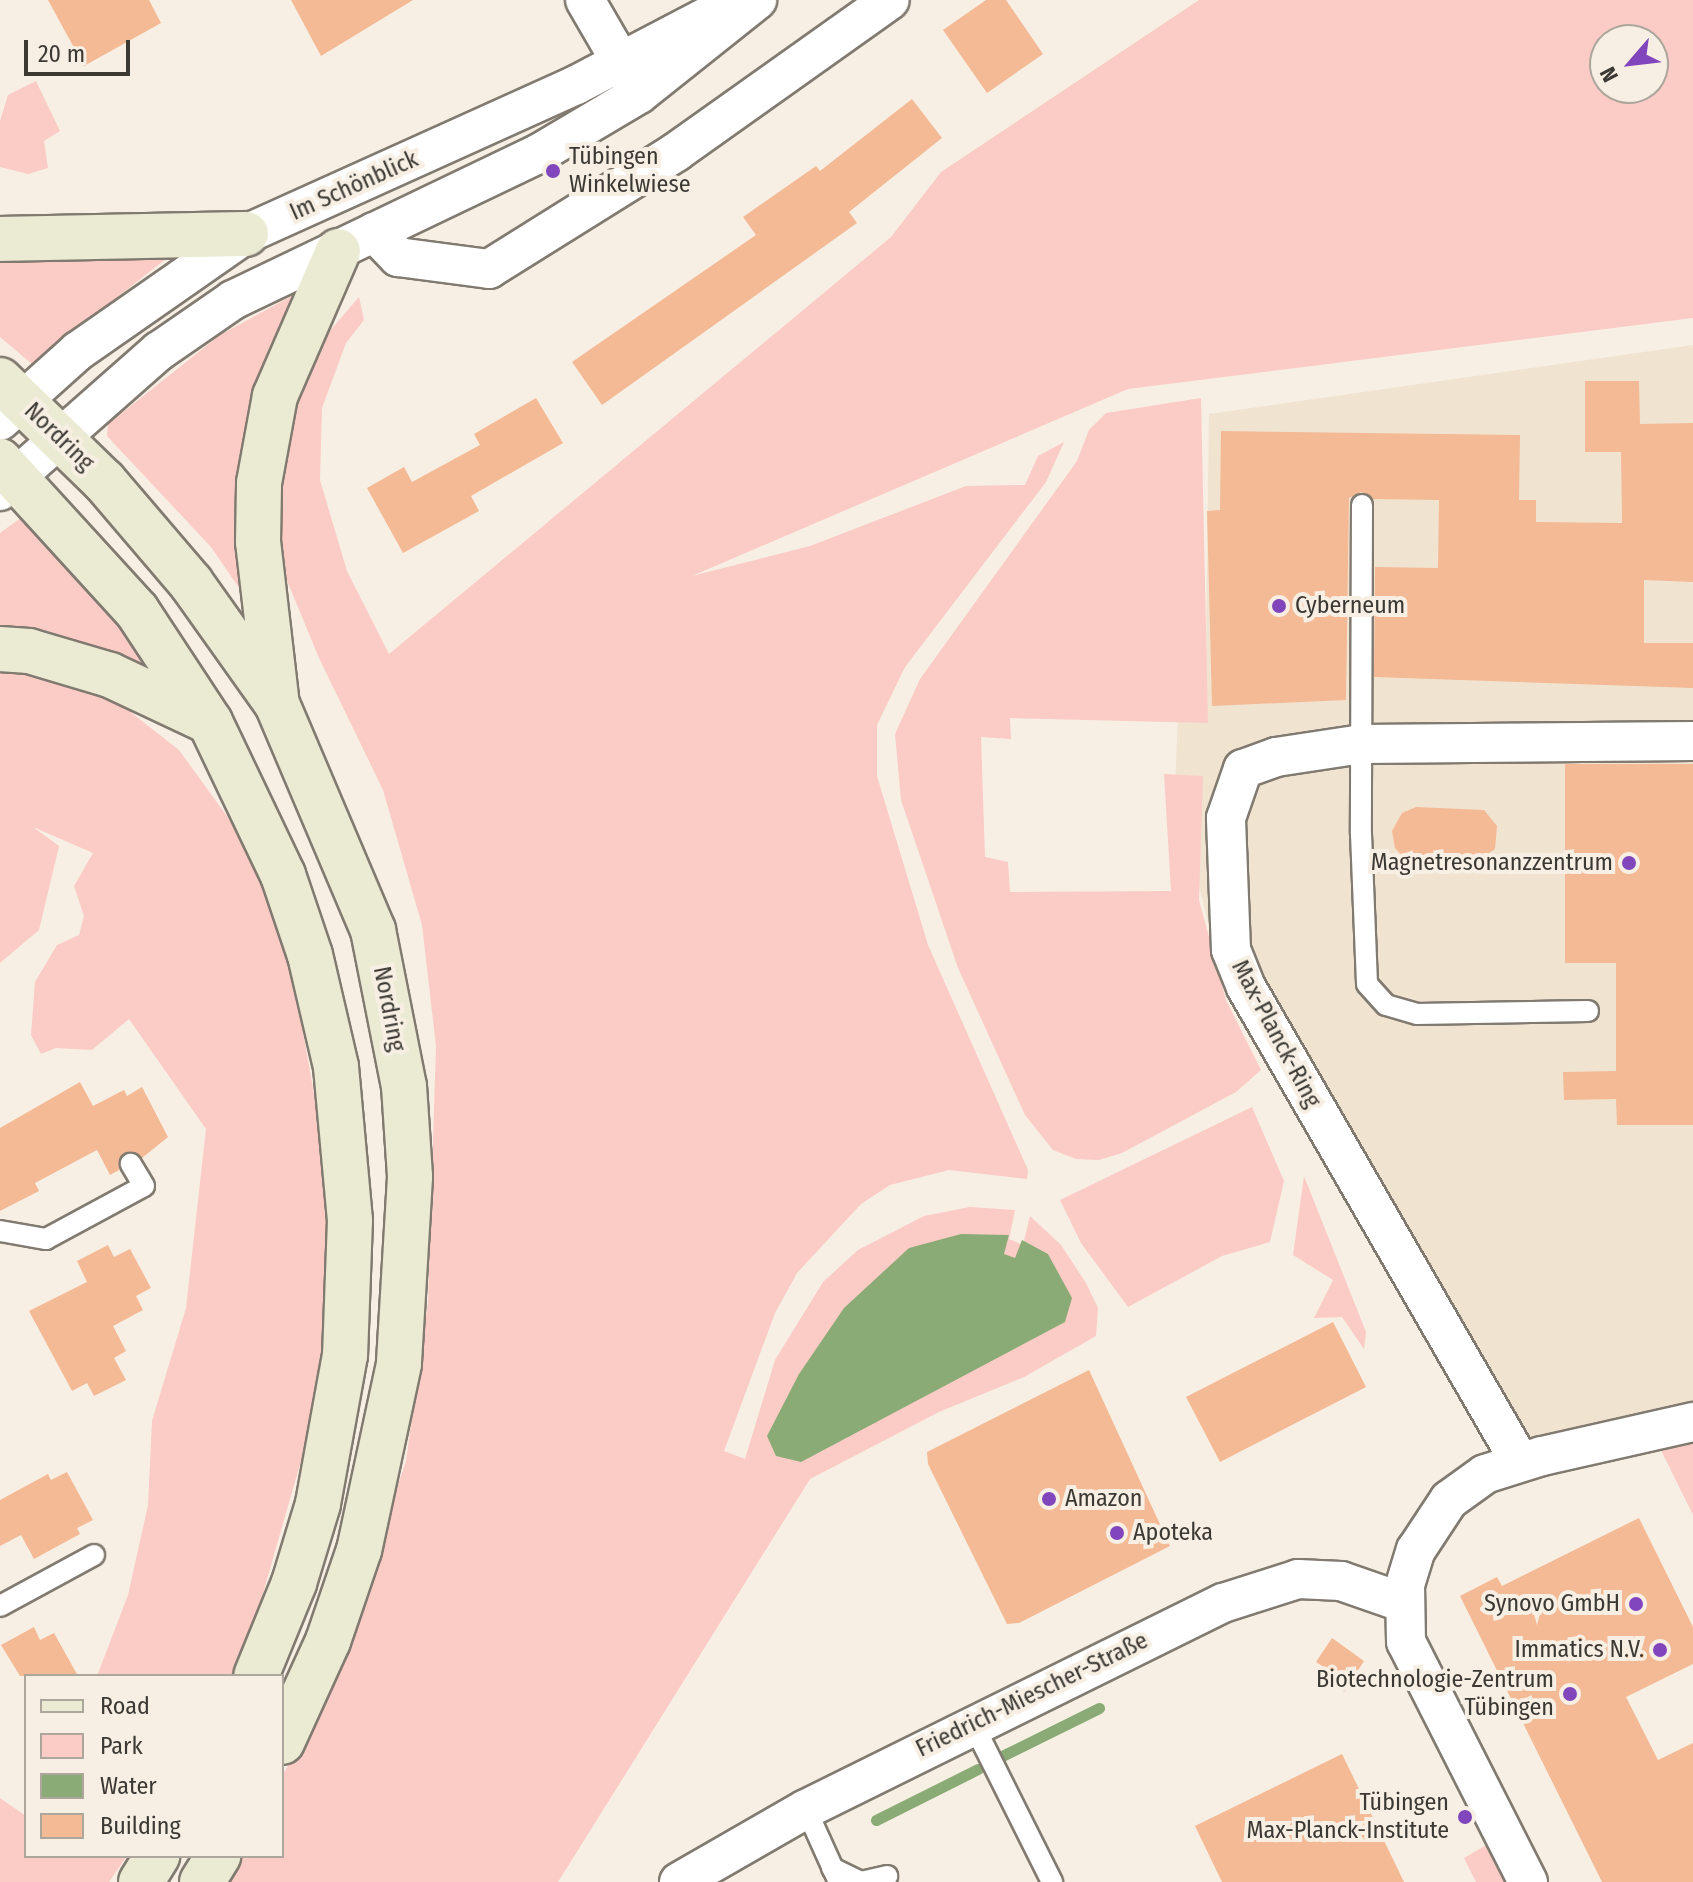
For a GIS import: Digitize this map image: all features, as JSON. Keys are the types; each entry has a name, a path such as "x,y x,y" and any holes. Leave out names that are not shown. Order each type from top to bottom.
{"street":[{"path":"585,0 639,94"},
{"name":"Im Schönblick","path":"8,401 246,234 622,60 738,0"},
{"name":"Im Schönblick","path":"5,476 60,436 159,351 233,300 538,154 639,94 757,0"},
{"name":"Im Schönblick","path":"356,241 398,257 489,269 676,152 890,0"},
{"path":"0,239 246,234"},
{"path":"277,704 258,542 259,483 275,396 356,241"},
{"name":"Nordring","path":"8,401 60,436 191,583 277,704 373,930 404,1086 410,1177 405,1302 382,1460 346,1594 284,1737"},
{"path":"5,476 137,611 210,722 297,913 327,1023 347,1148 350,1291 337,1418 294,1583 257,1674"},
{"path":"0,649 29,651 110,675 210,722"},
{"name":"Max-Planck-Ring","path":"1520,1462 1246,987 1231,950 1226,818 1243,769 1276,757 1362,744 1693,741"},
{"path":"1528,1882 1417,1670 1406,1642 1404,1603 1416,1550 1449,1500 1485,1474 1520,1462 1693,1422"},
{"name":"Friedrich-Miescher-Straße","path":"679,1882 806,1809 1094,1662 1257,1591 1298,1579 1341,1581 1404,1603"},
{"path":"141,1882 156,1858"},
{"path":"202,1882 217,1858"}],"lane":[{"path":"1362,505 1363,954 1374,996 1386,1005 1417,1014 1588,1011"},
{"path":"0,1231 46,1239 144,1186 131,1164"},
{"path":"0,1606 94,1555"},
{"path":"973,1724 1052,1882"},
{"path":"806,1809 836,1875 861,1882 887,1876"}],"shaded area":[{"path":"1693,345 1693,1415 1496,1459 1276,1078 1215,950 1175,790 1178,713 1205,708 1209,414"}],"green space":[{"path":"1199,0 1693,0 1693,318 1128,389 692,576 810,546 966,486 1025,485 1038,456 1064,442 1046,482 905,667 877,725 877,776 928,945 1028,1170 1027,1179 949,1170 890,1185 861,1204 797,1273 775,1313 724,1451 745,1459 775,1360 823,1282 858,1250 924,1216 970,1207 1015,1210 1009,1239 1023,1245 1030,1216 1061,1245 1086,1283 1098,1308 1096,1336 1024,1377 939,1412 810,1479 558,1882 221,1882 235,1858 284,1858 284,1773 324,1704 406,1461 428,1303 436,1046 422,925 383,790 319,658 281,566 279,468 297,391 328,333 359,297 364,320 346,343 322,408 320,480 347,571 389,654 891,237 941,172"},
{"path":"36,81 60,131 44,141 48,168 28,174 0,167 0,121 8,95"},
{"path":"176,251 32,364 0,337 0,252"},
{"path":"301,291 248,601 211,547 107,436 108,424 220,335"},
{"path":"1201,398 1208,723 1010,718 1011,739 981,737 985,857 1008,862 1010,892 1171,891 1164,774 1203,776 1199,900 1226,1000 1261,1070 1236,1092 1122,1153 1099,1160 1076,1159 1053,1150 1025,1115 958,968 901,800 895,734 920,679 1077,461 1089,430 1106,413"},
{"path":"25,515 119,622 159,677 0,629 0,533"},
{"path":"0,667 24,668 119,703 179,750 229,819 261,879 288,949 324,1149 329,1288 311,1426 253,1628 232,1674 98,1674 128,1595 148,1505 152,1421 186,1308 206,1129 129,1019 92,1050 56,1048 41,1054 31,1035 35,982 57,945 79,935 84,916 74,886 93,853 33,827 59,846 39,930 0,963"},
{"path":"1252,1107 1284,1181 1270,1242 1222,1256 1128,1307 1081,1243 1060,1200"},
{"path":"1304,1176 1366,1332 1364,1349 1342,1317 1314,1318 1333,1280 1293,1255"},
{"path":"1693,1422 1693,1515 1651,1430"},
{"path":"0,1798 24,1815 24,1858 126,1858 109,1882 0,1882"},
{"path":"1490,1843 1508,1882 1476,1882 1464,1858"}],"water":[{"path":"961,1234 1009,1235 1004,1254 1015,1258 1022,1240 1048,1254 1072,1298 1065,1322 801,1462 776,1456 767,1436 799,1374 844,1308 909,1248"}],"building":[{"path":"48,0 149,0 161,23 84,66"},
{"path":"291,0 413,0 321,56"},
{"path":"986,0 1006,0 1043,54 987,93 943,30"},
{"path":"912,99 942,138 849,212 857,223 602,405 572,362 756,235 743,217 816,166 820,171"},
{"path":"1585,381 1639,381 1640,424 1693,423 1693,582 1644,580 1644,643 1693,643 1693,688 1374,677 1375,567 1438,568 1439,500 1373,499 1361,492 1349,498 1346,700 1212,706 1207,511 1220,510 1221,431 1520,435 1519,500 1536,500 1536,522 1622,523 1621,452 1585,452"},
{"path":"536,398 563,443 471,496 479,511 403,553 367,488 404,467 412,482 480,445 474,434"},
{"name":"Magnetresonanzzentrum","path":"1565,764 1693,764 1693,1125 1617,1125 1616,1099 1564,1100 1563,1072 1616,1071 1616,963 1565,963"},
{"path":"1416,807 1484,810 1497,826 1495,849 1473,864 1406,860 1395,848 1392,831 1402,813"},
{"path":"80,1082 93,1106 124,1090 127,1096 142,1087 168,1137 142,1158 124,1153 119,1170 110,1175 97,1150 35,1183 39,1191 0,1211 0,1128"},
{"path":"108,1245 114,1257 130,1249 151,1288 136,1296 143,1310 113,1326 126,1351 114,1358 126,1380 94,1396 87,1383 72,1391 29,1311 87,1282 77,1261"},
{"path":"1333,1322 1366,1387 1220,1462 1186,1397"},
{"name":"Amazon","path":"1089,1370 1170,1546 1019,1623 1007,1624 928,1464 927,1452"},
{"path":"67,1472 93,1520 77,1528 80,1534 34,1559 21,1535 0,1546 0,1500 48,1474 51,1480"},
{"name":"Biotechnologie-Zentrum Tübingen","path":"1639,1518 1693,1627 1693,1664 1626,1697 1658,1760 1693,1743 1693,1882 1602,1882 1460,1596 1497,1577 1502,1586"},
{"path":"34,1627 40,1640 54,1633 77,1674 20,1676 1,1645"},
{"path":"1332,1638 1364,1661 1344,1692 1335,1674 1316,1662"},
{"path":"1342,1754 1404,1882 1222,1882 1195,1826"}],"waterway":[{"path":"1004,1755 1099,1708"},
{"path":"876,1820 978,1769"}],"place":[{"name":"Tübingen Winkelwiese","path":"553,171"},
{"name":"Cyberneum","path":"1279,606"},
{"name":"Magnetresonanzzentrum","path":"1629,863"},
{"name":"Amazon","path":"1049,1499"},
{"name":"Apoteka","path":"1117,1533"},
{"name":"Synovo GmbH","path":"1636,1604"},
{"name":"Immatics N.V.","path":"1660,1650"},
{"name":"Biotechnologie-Zentrum Tübingen","path":"1570,1694"},
{"name":"Tübingen Max-Planck-Institute","path":"1465,1817"}]}
